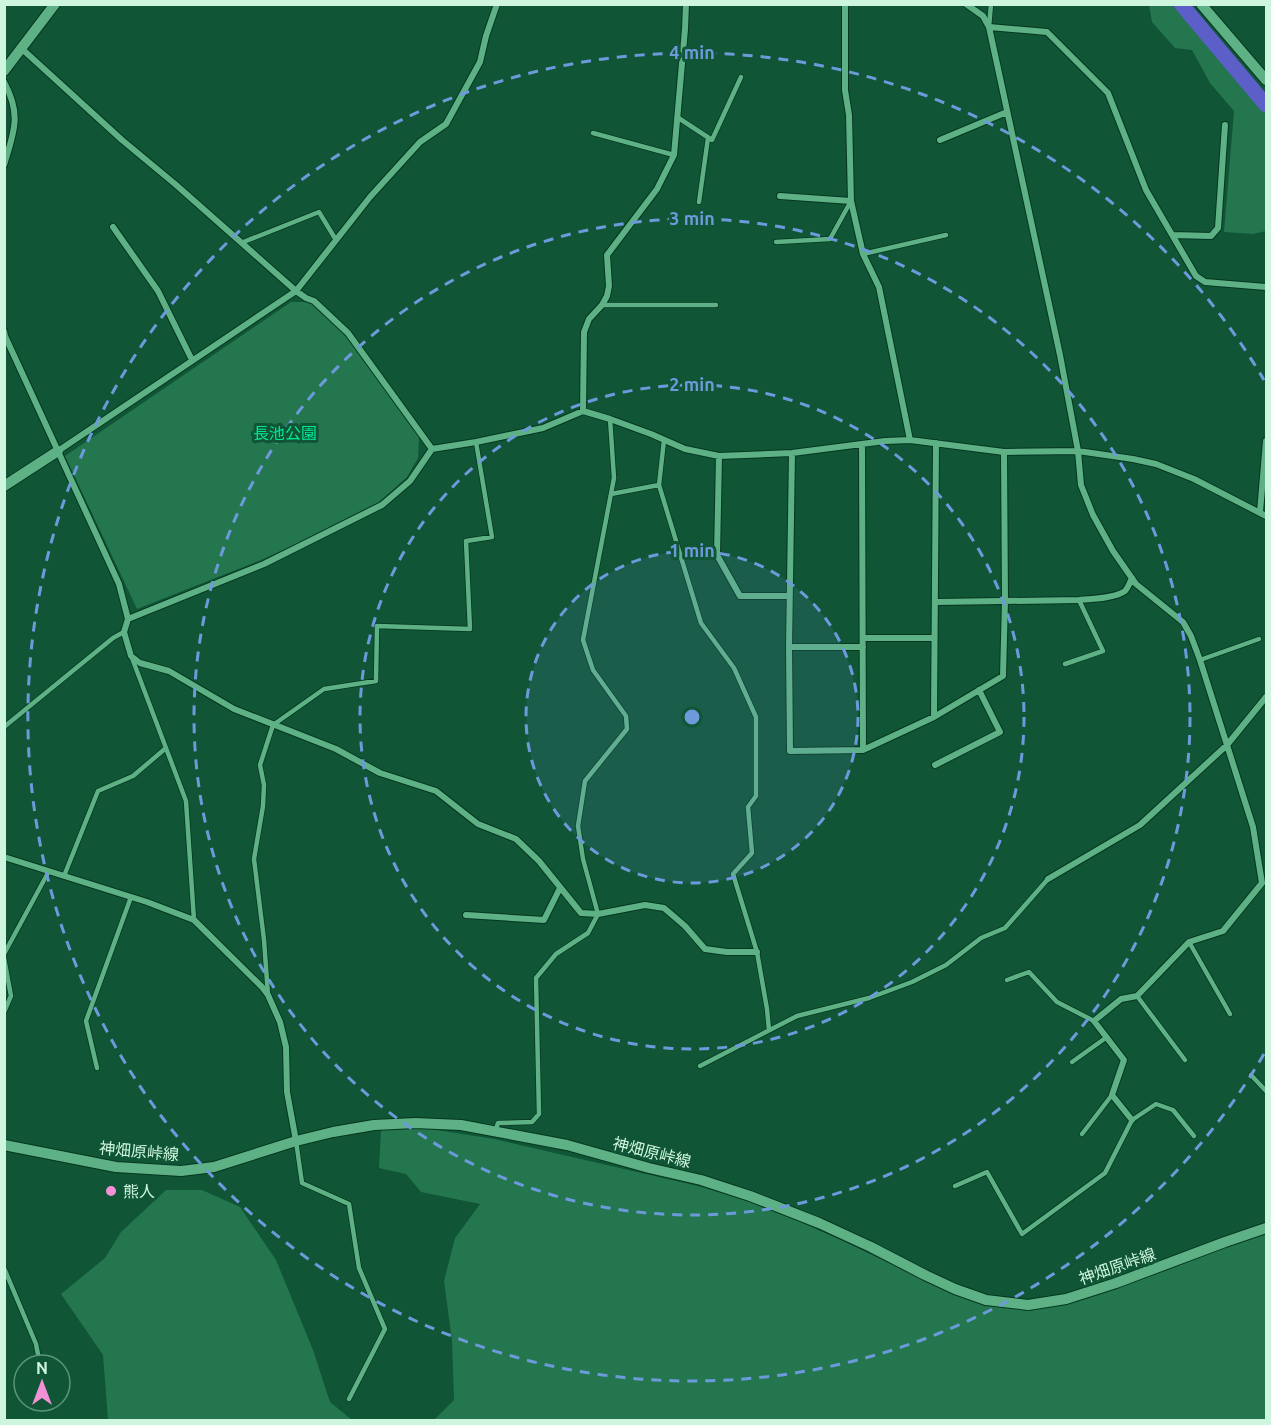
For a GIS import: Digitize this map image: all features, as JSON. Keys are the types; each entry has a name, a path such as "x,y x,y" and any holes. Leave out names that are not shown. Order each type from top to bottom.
{"street":[{"path":"4,71 55,4"},
{"path":"4,486 296,291 370,197 420,142 446,124 480,62 497,4"},
{"path":"583,411 584,332 589,319 607,296 609,286 607,255 657,189 674,155 686,29 686,4"},
{"path":"845,4 845,90 849,115 851,201 863,254 879,287 910,440"},
{"path":"966,4 983,16 989,27 1060,355 1078,451 1081,484 1093,515 1113,551 1136,584 1183,622 1191,636 1253,827 1265,885 1223,931 1189,942 1137,996 1121,999 1094,1021 1124,1060 1112,1095 1132,1120"},
{"path":"1201,4 1266,80"},
{"path":"989,27 1047,32 1108,93 1146,190 1196,276 1205,282 1266,287"},
{"path":"21,48 122,140 296,291 314,301 348,333 432,449"},
{"path":"4,82 11,94 16,120 4,165"},
{"path":"939,140 1007,112"},
{"path":"1173,235 1211,236 1218,228 1225,125"},
{"path":"780,196 851,201"},
{"path":"113,227 158,291 192,360"},
{"path":"4,332 119,584 128,619 124,632 131,656 140,663 169,671 234,709 336,748 380,773 436,791 478,825 516,838 539,861 581,913 598,914 645,905 664,908 686,926 705,949 757,952"},
{"path":"128,619 264,564 382,505 410,481 432,449 543,428 583,411 610,419 686,449 719,456 792,453 910,440 1004,452 1078,451 1133,459 1156,464 1194,479 1263,514 1266,441"},
{"path":"934,717 936,443"},
{"path":"862,444 863,750"},
{"path":"792,453 789,596 790,751 863,750 934,717 1003,676 1004,452"},
{"path":"719,456 717,555 740,596 789,596"},
{"path":"936,602 1079,600 1118,595 1126,591 1132,578"},
{"path":"863,638 934,638"},
{"path":"789,647 863,647"},
{"path":"935,765 1000,732 979,690"},
{"path":"1048,879 1140,825 1227,745 1266,697"},
{"path":"4,857 131,897 194,920 268,995 280,1022 286,1047 287,1092 296,1141"},
{"path":"466,915 544,920 560,888"},
{"name":"神畑原峠線","path":"4,1145 116,1167 181,1171 213,1167 296,1141 374,1125 416,1123 461,1125 567,1145 701,1180 819,1223 925,1275 986,1300 1028,1305 1066,1299 1116,1283 1266,1228"}],"lane":[{"path":"989,27 991,4"},
{"path":"677,117 712,140 741,77"},
{"path":"593,133 674,155"},
{"path":"699,202 708,138"},
{"path":"776,242 830,239 851,201"},
{"path":"241,243 319,212 336,240"},
{"path":"863,254 946,235"},
{"path":"602,305 716,305"},
{"path":"495,1132 498,1123 532,1122 539,1114 536,978 556,954 588,933 598,914 583,860 578,826 585,781 627,729 626,716 593,670 583,640 614,478 610,419"},
{"path":"664,440 659,485 700,623 734,668 756,717 756,796 748,807 752,853 733,874 757,952 769,1030"},
{"path":"268,995 254,859 263,806 264,785 260,765 273,725 324,689 376,681 377,626 470,629 465,541 492,537 476,442"},
{"path":"611,494 659,485"},
{"path":"1065,664 1103,651 1079,600"},
{"path":"4,727 113,638 124,632"},
{"path":"1200,660 1259,639"},
{"path":"131,656 186,801 194,920"},
{"path":"64,876 98,791 133,776 165,748"},
{"path":"4,1012 11,996 4,956 49,871"},
{"path":"700,1066 797,1016 869,998 912,982 946,965 981,938 1005,928 1048,879"},
{"path":"97,1068 86,1021 131,897"},
{"path":"1189,942 1230,1014"},
{"path":"1007,980 1029,972 1057,1002 1094,1021"},
{"path":"1137,996 1185,1060"},
{"path":"1072,1062 1107,1037"},
{"path":"1251,1075 1266,1091"},
{"path":"1082,1134 1112,1095"},
{"path":"955,1186 987,1172 1022,1233 1105,1173 1132,1120 1156,1104 1173,1110 1194,1136"},
{"path":"296,1141 302,1183 349,1204 359,1268 385,1329 349,1399"},
{"path":"4,1268 38,1353"}],"green space":[{"path":"1149,5 1172,5 1266,109 1266,231 1253,234 1224,232 1234,111 1210,83 1192,50 1175,48 1152,22"},
{"name":"長池公園","path":"291,302 311,302 345,335 419,437 418,458 407,477 379,502 261,560 137,609 65,456"},
{"path":"418,1127 494,1139 702,1187 751,1202 798,1221 953,1294 1021,1307 1266,1232 1266,1420 434,1420 454,1400 452,1341 444,1281 455,1238 480,1204 421,1192 406,1174 379,1168 381,1130"},
{"path":"166,1190 202,1190 240,1207 276,1260 313,1350 330,1402 352,1420 108,1420 103,1355 61,1294 105,1258 121,1232"}],"waterway":[{"path":"1181,4 1266,105"}],"place":[{"name":"熊人","path":"111,1191"}]}
